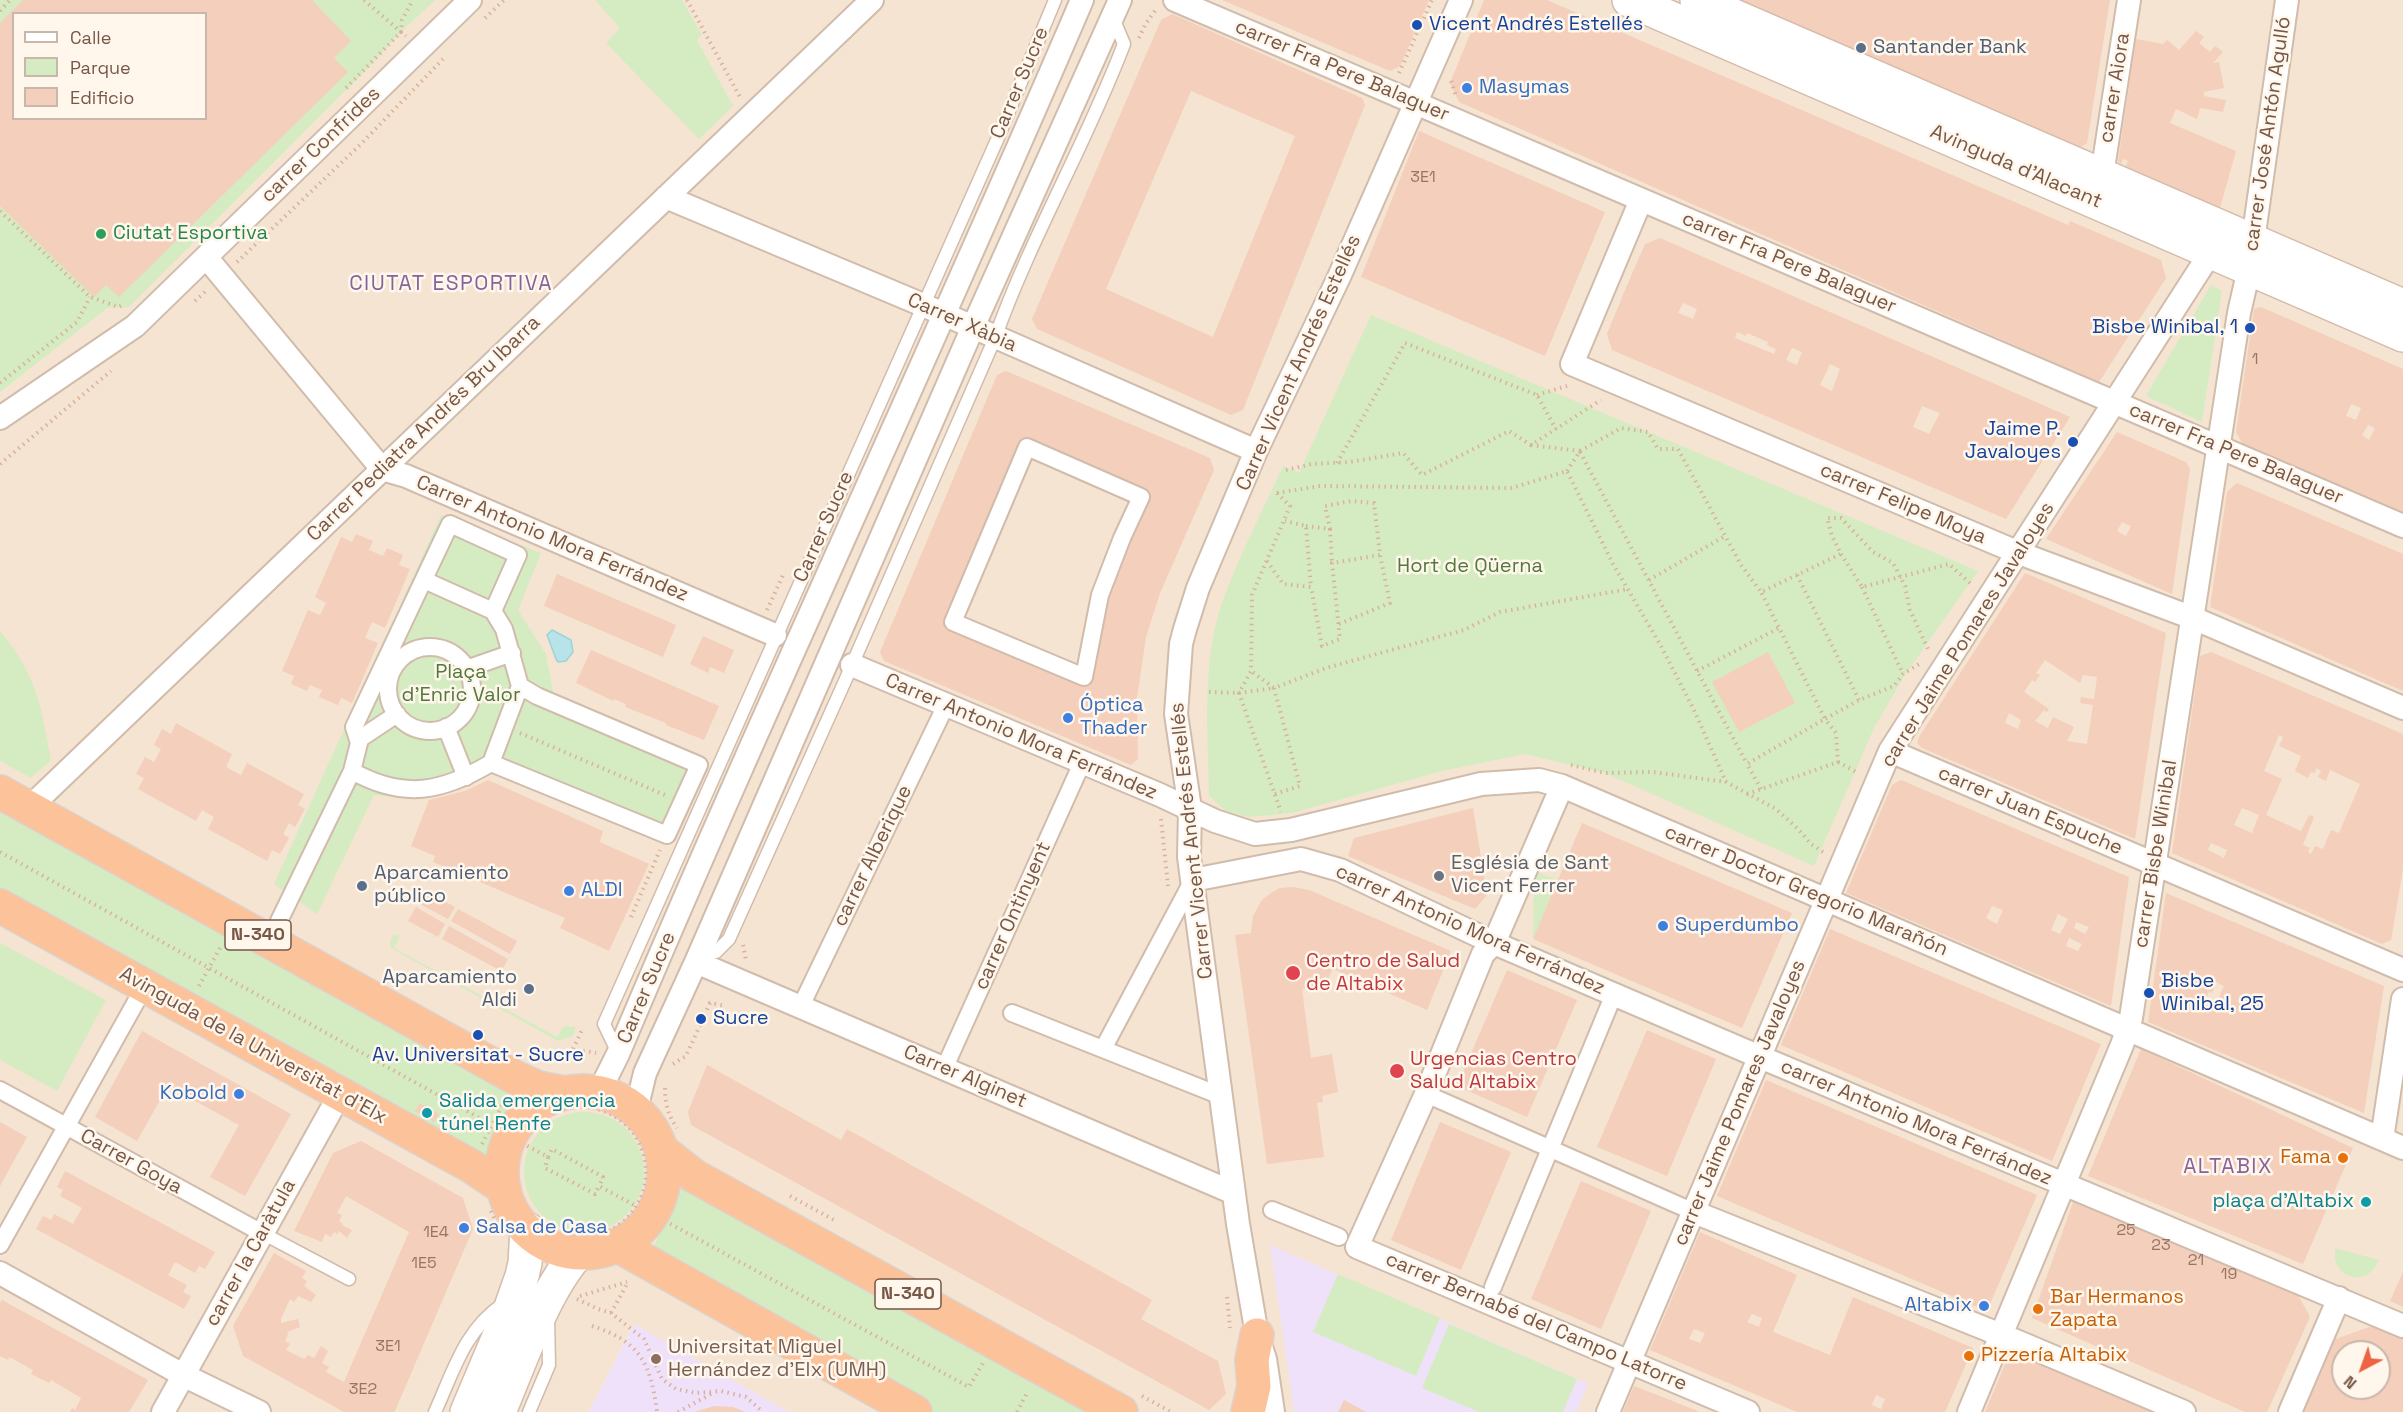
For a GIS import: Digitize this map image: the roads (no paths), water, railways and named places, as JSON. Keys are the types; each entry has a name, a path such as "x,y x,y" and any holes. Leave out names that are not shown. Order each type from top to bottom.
{"highway":[{"name":"N-340","path":"0,792 516,1078 538,1088 564,1093"},
{"name":"Avinguda de la Universitat d'Elx","path":"0,906 471,1166 504,1188"},
{"name":"N-340","path":"582,1090 599,1092 619,1099 636,1110 651,1128 661,1150 664,1172 661,1194 652,1215 637,1233 633,1243 578,1253 560,1249 542,1241 527,1229 509,1203 504,1188 502,1171 504,1154 519,1122 547,1099 582,1090"},
{"name":"N-340","path":"661,1150 694,1176 1121,1412"},
{"path":"633,1243 915,1412"},
{"path":"1244,1337 1252,1360 1254,1386 1248,1412"}],"main road":[{"name":"Avinguda d'Alacant","path":"1629,0 2211,252 2251,255 2403,306"},
{"name":"Avinguda d'Alacant","path":"1697,0 2102,175 2403,335"},
{"path":"467,1412 509,1314 525,1263 527,1229"},
{"path":"499,1412 565,1298 564,1268 578,1253"}],"street":[{"name":"carrer Confrides","path":"0,418 135,326 470,0"},
{"name":"Carrer Pediatra Andrés Bru Ibarra","path":"29,808 872,0"},
{"name":"Carrer Sucre","path":"599,1092 618,1054 790,657 933,310 1015,156 1082,0"},
{"name":"carrer Fra Pere Balaguer","path":"1175,0 2403,526"},
{"name":"Carrer Vicent Andrés Estellés","path":"1274,1412 1265,1359 1244,1337 1234,1193 1189,857 1190,809 1176,714 1181,644 1198,588 1256,451 1340,277 1461,0"},
{"name":"carrer Aiora","path":"2102,175 2129,0"},
{"name":"carrer José Antón Agulló","path":"2251,255 2287,0"},
{"name":"Carrer Sucre","path":"636,1110 645,1073 698,957 973,327 1116,9"},
{"name":"Carrer Xàbia","path":"666,197 973,327 1256,451"},
{"name":"carrer Felipe Moya","path":"1641,200 1570,374 2019,553 2193,618 2403,708"},
{"name":"carrer Jaime Pomares Javaloyes","path":"1608,1412 1890,751 2211,252"},
{"name":"carrer Bisbe Winibal","path":"1969,1412 2128,1028 2242,297 2251,255"},
{"path":"206,257 382,469"},
{"path":"1027,447 1141,496 1100,595 1084,677 953,622 1027,447"},
{"name":"Carrer Antonio Mora Ferrández","path":"382,469 406,476 775,635"},
{"path":"279,921 352,771 359,743 354,727 450,524 518,555 493,610"},
{"path":"352,771 371,782 409,790 451,785 491,763 520,686 504,628 493,610 424,580"},
{"path":"407,616 418,649"},
{"path":"440,648 452,654 466,669 470,675 472,689 470,703 463,715 446,727 426,731 413,728 397,714 388,696 388,682 392,669 401,658 418,649 440,648"},
{"path":"466,669 512,653"},
{"name":"Carrer Antonio Mora Ferrández","path":"852,665 1190,809"},
{"path":"491,763 667,835 699,765 537,696 520,686"},
{"name":"carrer Alberique","path":"800,1008 946,705"},
{"path":"358,740 397,714"},
{"path":"446,727 466,777"},
{"name":"carrer Juan Espuche","path":"1890,751 2403,970"},
{"name":"carrer Ontinyent","path":"944,1069 1082,762"},
{"name":"carrer Doctor Gregorio Marañón","path":"1190,809 1215,821 1255,834 1291,830 1481,784 1539,780 1562,786 2403,1148"},
{"path":"1272,1210 1348,1242 1426,1094 1483,954 1494,943 1562,786"},
{"name":"carrer Antonio Mora Ferrández","path":"1192,880 1301,859 1340,870 1494,943 2403,1326"},
{"path":"1103,1049 1192,880"},
{"name":"Carrer Alginet","path":"698,957 800,1008 1234,1193"},
{"path":"1493,1287 1548,1149 1614,994"},
{"path":"2382,1139 2403,999"},
{"path":"0,1245 137,1000"},
{"path":"1012,1012 1221,1096"},
{"name":"Carrer Goya","path":"0,1090 262,1233"},
{"name":"carrer la Caràtula","path":"163,1412 340,1094"},
{"path":"1426,1094 1694,1212 2001,1335 2184,1412"},
{"name":"carrer Bernabé del Campo Latorre","path":"1348,1242 1748,1412"},
{"path":"0,1273 183,1375 259,1412"},
{"path":"2290,1412 2339,1298"}],"lane":[{"name":"Carrer Sucre","path":"618,1054 604,1024 775,635 933,310 997,140 1055,0"},
{"name":"Carrer Sucre","path":"698,957 716,952 729,939 852,665 995,338 1009,299 1109,85 1124,44 1116,9"},
{"path":"262,1233 349,1279"},
{"path":"435,1412 469,1337 485,1316 514,1296"},
{"path":"529,1412 549,1365 565,1298"}],"water":[{"path":"552,630 571,640 573,652 566,661 558,662 556,659 547,635"}],"place":[{"name":"Vicent Andrés Estellés","path":"1417,25"},
{"name":"Santander Bank","path":"1861,48"},
{"name":"Masymas","path":"1467,88"},
{"name":"Ciutat Esportiva","path":"101,234"},
{"name":"Bisbe Winibal, 1","path":"2250,328"},
{"name":"Jaime P. Javaloyes","path":"2073,442"},
{"name":"Óptica Thader","path":"1068,718"},
{"name":"Església de Sant Vicent Ferrer","path":"1439,876"},
{"name":"Aparcamiento público","path":"362,886"},
{"name":"ALDI","path":"569,891"},
{"name":"Superdumbo","path":"1663,926"},
{"name":"Centro de Salud de Altabix","path":"1293,973"},
{"name":"Aparcamiento Aldi","path":"529,989"},
{"name":"Bisbe Winibal, 25","path":"2149,993"},
{"name":"Sucre","path":"701,1019"},
{"name":"Av. Universitat - Sucre","path":"478,1035"},
{"name":"Urgencias Centro Salud Altabix","path":"1397,1071"},
{"name":"Kobold","path":"239,1094"},
{"name":"Salida emergencia túnel Renfe","path":"427,1113"},
{"name":"Fama","path":"2343,1158"},
{"name":"plaça d'Altabix","path":"2366,1202"},
{"name":"Salsa de Casa","path":"464,1228"},
{"name":"Altabix","path":"1984,1306"},
{"name":"Bar Hermanos Zapata","path":"2038,1309"},
{"name":"Pizzería Altabix","path":"1969,1356"},
{"name":"Universitat Miguel Hernández d'Elx (UMH)","path":"656,1359"}],"district":[{"name":"CIUTAT ESPORTIVA","path":"451,284"},
{"name":"ALTABIX","path":"2228,1167"}],"park label":[{"name":"Hort de Qüerna","path":"1470,567"},
{"name":"Plaça d'Enric Valor","path":"461,684"}]}
